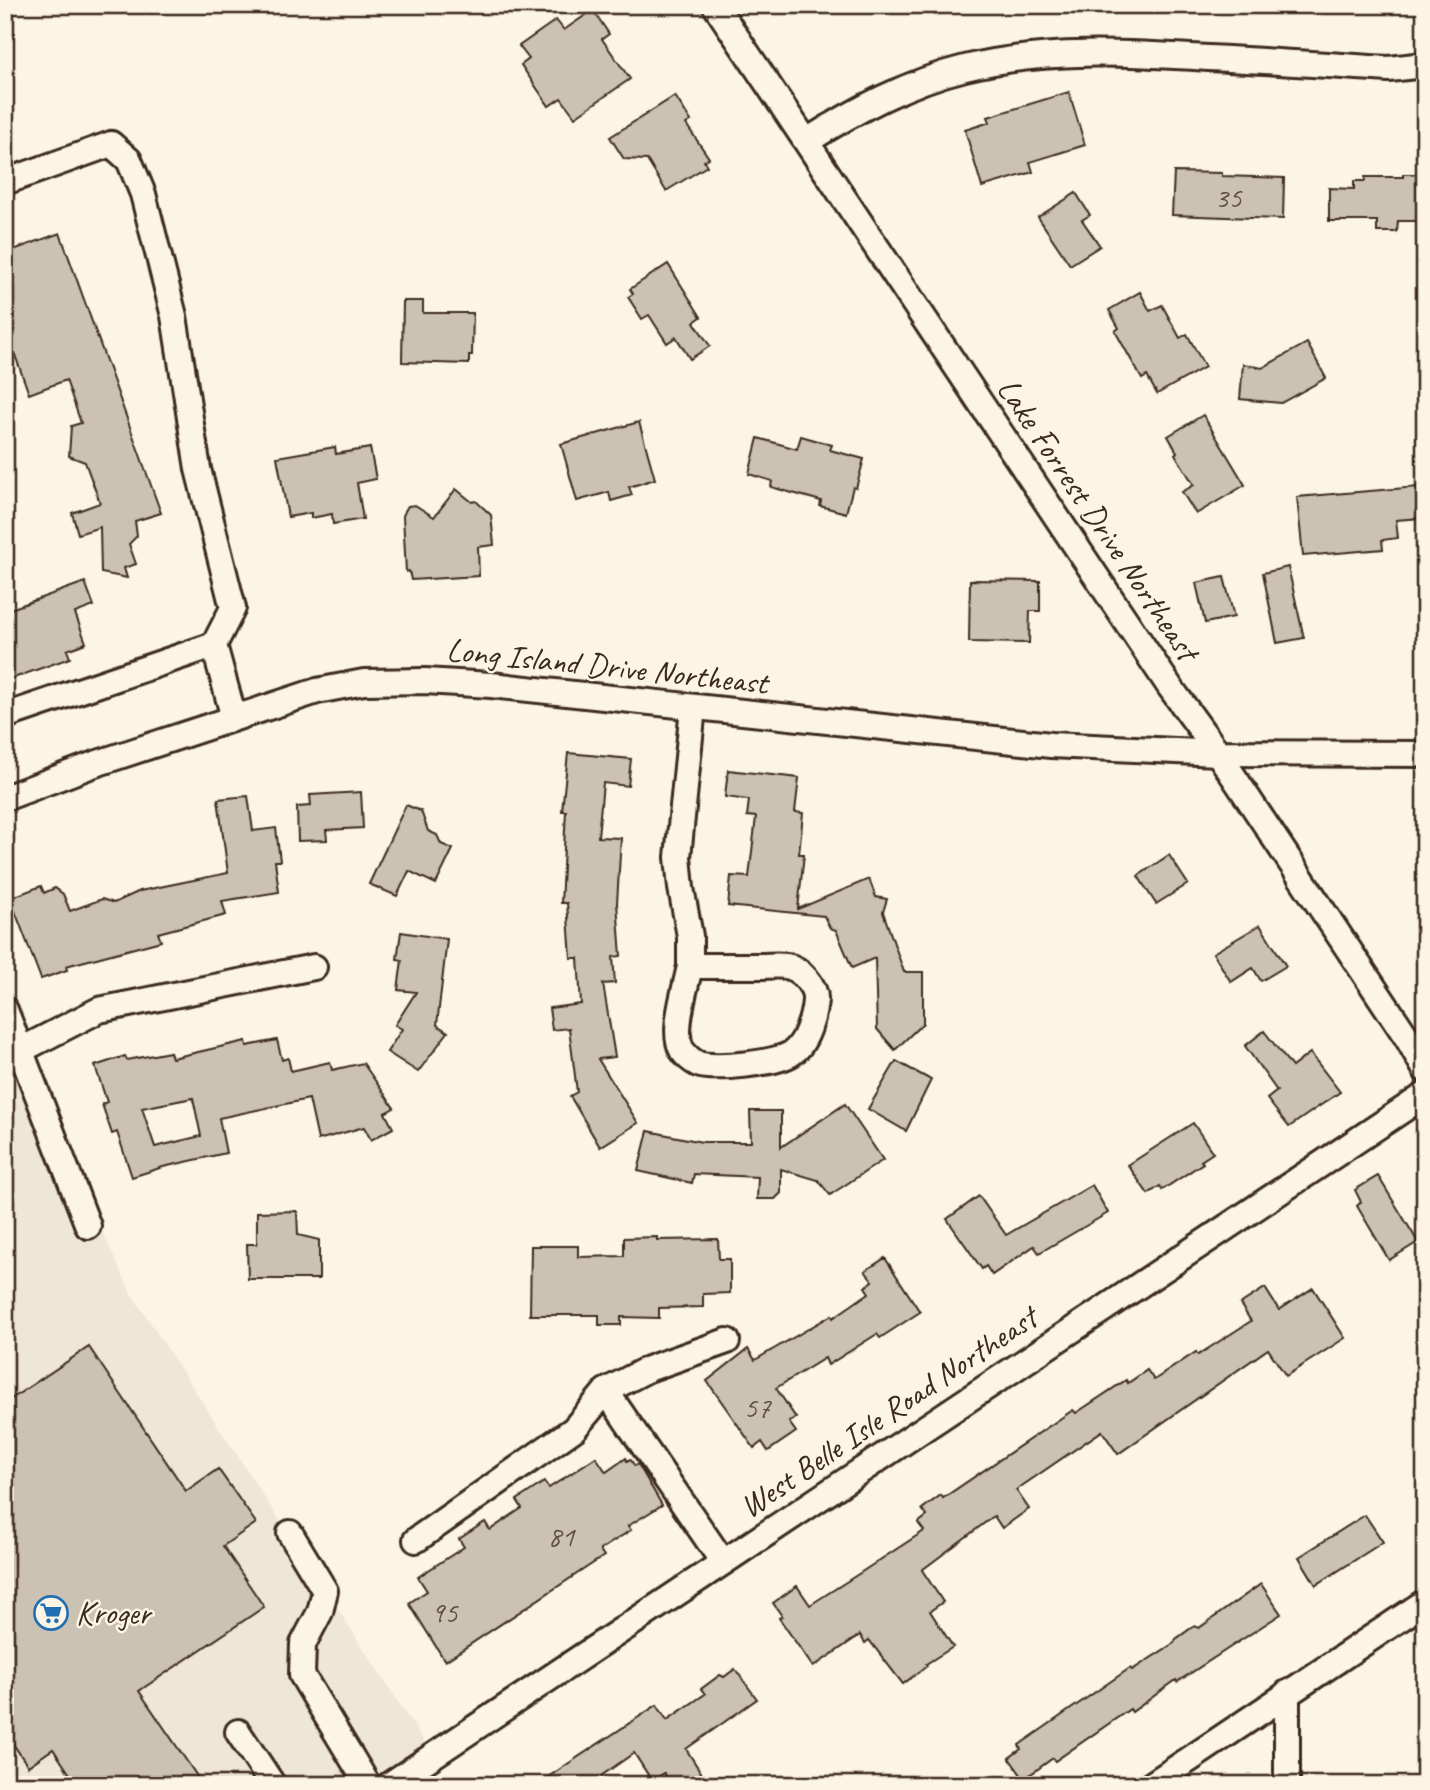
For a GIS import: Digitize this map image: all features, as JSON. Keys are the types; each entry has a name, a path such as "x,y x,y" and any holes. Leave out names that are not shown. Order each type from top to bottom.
{"street":[{"name":"Lake Forrest Drive Northeast","path":"715,5 1170,687 1218,753 1408,1039 1425,1069"},
{"path":"807,141 851,113 906,87 964,68 1024,57 1111,52 1389,68 1425,65"},
{"path":"5,182 111,144 129,160 143,194 174,316 198,468 233,608 214,645 234,719"},
{"path":"5,716 214,645"},
{"name":"Long Island Drive Northeast","path":"5,798 92,765 317,691 364,682 425,681 491,685 1051,745 1218,753 1425,754"},
{"path":"690,966 789,966 807,978 816,998 802,1043 792,1054 776,1059 715,1066 699,1064 690,1059 678,1040 690,966 690,936 678,857 693,707"},
{"path":"21,1050 99,1010 314,967"},
{"path":"5,1010 88,1226"},
{"name":"West Belle Isle Road Northeast","path":"388,1785 1425,1095"},
{"path":"416,1539 574,1429 606,1391 648,1369 727,1340"},
{"path":"606,1391 723,1562"},
{"path":"290,1533 325,1591 320,1612 303,1644 302,1675 368,1785"},
{"path":"1151,1785 1425,1602"},
{"path":"1287,1693 1287,1785"},
{"path":"238,1732 273,1785"}],"shaded area":[{"path":"5,1027 131,1293 427,1746 371,1785 5,1785"}],"building":[{"path":"593,10 609,34 602,39 630,79 575,117 561,98 549,106 521,65 529,59 519,46 556,20 564,30"},
{"path":"1069,92 1085,145 1030,162 1033,172 982,187 965,130 990,122 988,117"},
{"path":"675,96 691,121 686,124 709,158 704,161 707,166 666,191 647,160 624,159 610,137"},
{"path":"1174,172 1284,178 1283,219 1172,215"},
{"path":"1403,174 1425,174 1425,221 1398,221 1397,232 1377,232 1377,221 1329,221 1329,188 1354,189 1354,181 1365,181 1365,177 1403,177"},
{"path":"1076,193 1090,215 1082,220 1100,246 1070,265 1038,217"},
{"path":"60,233 161,513 135,521 137,536 129,544 136,564 124,568 127,578 101,573 100,527 78,534 72,513 100,503 85,462 69,456 71,426 81,423 66,380 29,394 5,327 5,253"},
{"path":"668,264 701,317 694,322 710,346 690,359 676,337 667,343 649,315 642,319 628,297 633,294 630,289"},
{"path":"1140,292 1150,311 1162,305 1180,338 1187,334 1205,367 1157,394 1147,376 1142,379 1115,331 1119,328 1109,310"},
{"path":"403,301 423,301 423,313 473,313 472,355 469,355 469,364 402,362"},
{"path":"1307,343 1326,378 1281,403 1240,399 1243,364 1262,368"},
{"path":"1203,415 1245,485 1196,514 1182,492 1194,485 1175,454 1177,452 1168,436"},
{"path":"639,422 655,479 629,487 632,495 611,501 609,492 577,501 561,444"},
{"path":"801,436 832,445 830,450 864,459 846,513 820,506 821,501 771,487 772,481 749,474 758,438 797,449"},
{"path":"335,447 336,454 370,448 376,479 357,483 363,519 333,524 332,514 311,518 311,513 288,517 277,457"},
{"path":"1418,487 1421,518 1396,520 1398,538 1382,540 1383,549 1303,556 1297,497"},
{"path":"456,489 472,502 476,501 491,515 494,545 478,547 479,576 411,580 409,571 406,572 405,511 408,506 415,505 434,517"},
{"path":"1288,567 1304,638 1277,643 1263,573"},
{"path":"1224,577 1234,617 1205,623 1196,583"},
{"path":"970,580 1040,581 1040,611 1030,611 1029,643 969,642"},
{"path":"85,582 94,606 75,613 86,643 67,650 70,658 5,681 5,611"},
{"path":"568,753 631,759 628,786 603,783 598,837 621,838 617,903 621,956 613,957 615,983 603,984 615,1057 598,1059 638,1123 600,1147 570,1096 577,1092 569,1028 552,1030 549,1008 581,1004 578,958 571,958 567,903 561,903 566,811 562,811"},
{"path":"728,770 799,778 795,812 803,813 799,854 804,854 798,909 869,879 876,897 887,899 883,912 904,972 923,972 923,1023 895,1050 877,1029 875,958 852,968 836,930 830,928 824,916 728,906 731,876 749,877 756,817 747,816 749,800 725,797"},
{"path":"361,792 363,828 326,830 327,840 298,841 297,807 311,806 310,795"},
{"path":"248,796 253,831 276,828 280,861 275,861 279,892 222,901 226,915 158,933 161,941 66,966 67,970 41,979 10,898 41,886 44,893 55,888 63,894 70,911 102,899 114,903 140,891 228,873 218,799"},
{"path":"406,805 421,811 428,831 437,835 441,844 453,849 436,884 409,871 397,896 369,884"},
{"path":"1169,855 1188,884 1156,904 1138,876"},
{"path":"1260,925 1286,966 1261,981 1253,968 1231,982 1213,953"},
{"path":"401,932 447,939 437,1025 448,1032 418,1072 387,1052 402,1029 395,1025 416,992 398,990 402,960 397,959"},
{"path":"1264,1031 1292,1067 1310,1053 1340,1092 1289,1127 1267,1099 1277,1091 1245,1046"},
{"path":"277,1040 282,1060 288,1058 291,1071 330,1062 332,1070 363,1063 394,1108 385,1113 393,1128 371,1140 364,1127 318,1140 309,1099 219,1118 226,1153 132,1177 117,1132 112,1134 102,1104 107,1102 95,1066 125,1056 127,1060 170,1052 172,1058 246,1041 247,1046","holes":["193,1098 201,1136 155,1147 142,1108"]},
{"path":"896,1061 931,1080 906,1131 868,1109"},
{"path":"845,1104 883,1160 830,1195 818,1180 781,1169 781,1193 775,1199 757,1199 758,1177 694,1174 692,1183 638,1171 648,1131 702,1142 751,1142 750,1111 781,1111 781,1147"},
{"path":"1193,1123 1213,1153 1201,1161 1203,1163 1162,1190 1160,1186 1148,1194 1128,1165"},
{"path":"1378,1176 1418,1242 1389,1260 1357,1206 1361,1202 1355,1190"},
{"path":"1092,1185 1108,1213 1039,1253 1034,1246 992,1275 986,1266 982,1269 947,1219 979,1196 1006,1235"},
{"path":"297,1211 298,1235 319,1240 319,1279 248,1279 247,1244 257,1244 257,1212"},
{"path":"657,1237 657,1240 718,1239 719,1259 730,1259 730,1293 703,1294 703,1307 659,1308 659,1318 621,1317 621,1325 599,1325 599,1315 530,1315 531,1246 578,1246 578,1257 624,1256 624,1238"},
{"path":"885,1258 920,1312 880,1338 877,1334 828,1365 825,1358 776,1388 796,1418 789,1422 796,1432 768,1451 762,1442 754,1448 707,1381 748,1349 755,1360 832,1315 833,1318 869,1293 865,1287 873,1281 865,1271"},
{"path":"1265,1288 1279,1310 1313,1288 1345,1338 1286,1376 1268,1349 1118,1454 1102,1431 1016,1490 1029,1509 1002,1528 994,1516 922,1570 943,1602 930,1611 953,1647 926,1664 927,1666 903,1684 869,1640 865,1643 860,1635 813,1667 779,1618 782,1616 773,1603 797,1586 810,1605 860,1573 924,1531 918,1523 927,1516 922,1509 941,1495 943,1498 1073,1410 1076,1413 1126,1380 1128,1383 1147,1370 1154,1380 1251,1321 1240,1304"},
{"path":"89,1347 186,1491 218,1469 256,1523 223,1546 264,1607 139,1691 203,1785 77,1785 53,1749 28,1766 5,1732 5,1403"},
{"path":"596,1457 606,1472 626,1458 635,1466 638,1464 662,1505 628,1526 631,1530 600,1550 604,1556 445,1661 409,1603 427,1591 418,1577 464,1547 459,1539 485,1522 490,1530 522,1508 517,1500 544,1482 549,1488"},
{"path":"1365,1515 1383,1542 1316,1585 1299,1557"},
{"path":"1261,1584 1281,1614 1024,1779 1009,1758 1021,1749 1019,1745 1130,1668 1132,1670 1174,1643 1194,1626 1199,1628"},
{"path":"735,1669 757,1699 686,1749 709,1785 672,1785 664,1773 652,1781 634,1753 601,1776 607,1785 536,1785 657,1705 667,1720 705,1694 701,1689 720,1675 724,1677"}],"place":[{"name":"Kroger","path":"51,1613"}]}
